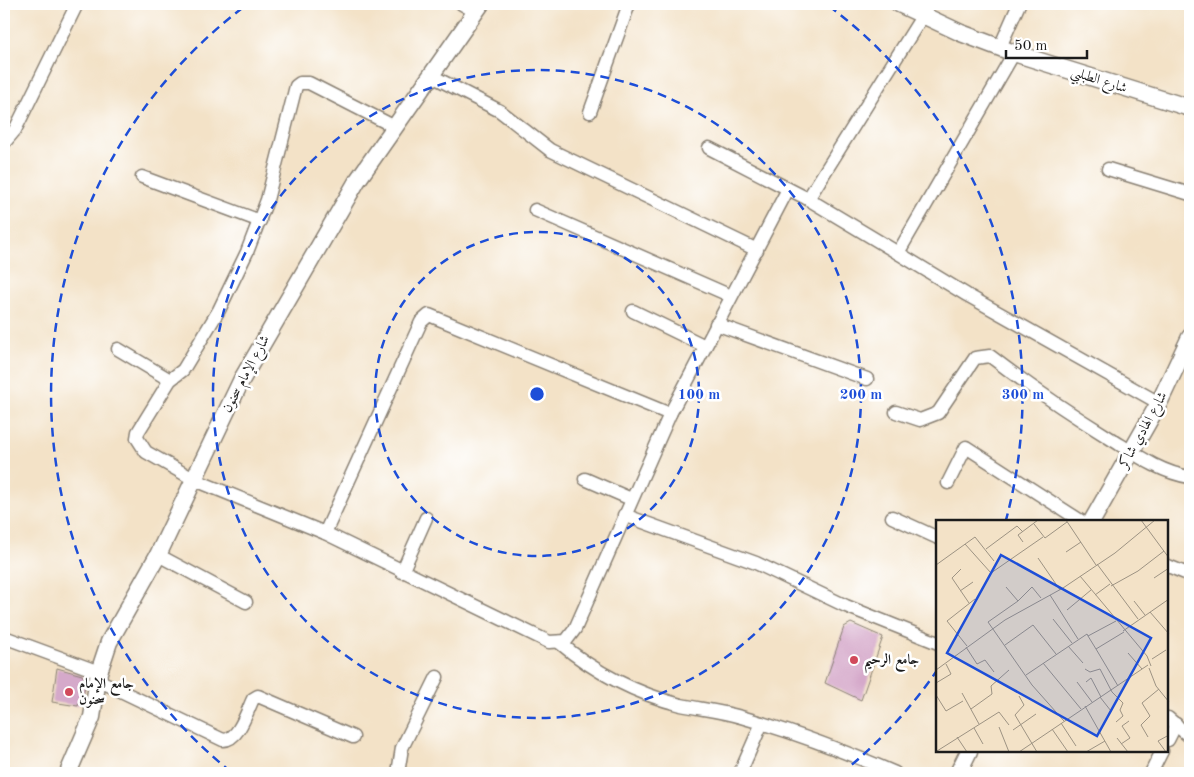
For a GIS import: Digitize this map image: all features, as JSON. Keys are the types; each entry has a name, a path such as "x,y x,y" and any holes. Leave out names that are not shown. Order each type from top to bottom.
{"street":[{"path":"4,142 12,135 77,4"},
{"path":"590,112 629,4"},
{"name":"شارع الطبلبي","path":"899,4 1007,50 1190,108"},
{"path":"898,253 1007,50 1020,4"},
{"name":"شارع الإمام سحنون","path":"68,773 92,717 98,676 112,635 158,555 242,379 316,249 394,126 430,76 473,6"},
{"path":"808,200 923,15"},
{"path":"430,76 500,111 550,150 757,250"},
{"path":"394,126 309,83 298,84 291,103 260,221 219,310 181,373 170,380 138,432 137,438 146,452 195,480 325,533 549,642 560,643 566,641 575,630 670,414 788,189"},
{"path":"709,148 808,200 967,295 1159,403"},
{"path":"1108,169 1190,194"},
{"path":"142,177 260,221"},
{"path":"535,210 731,296"},
{"path":"633,312 705,346"},
{"path":"325,533 421,322 427,316 431,315 670,414"},
{"path":"716,324 867,378"},
{"name":"شارع الهادي شاكر","path":"1093,520 1159,403 1190,337"},
{"path":"118,349 170,380"},
{"path":"896,412 920,420 938,413 976,358 990,356 1062,409 1131,451 1178,475 1190,477"},
{"path":"948,483 966,447 1079,520"},
{"path":"585,480 631,499"},
{"path":"624,515 756,563 846,606 936,642"},
{"path":"892,517 936,537"},
{"path":"402,572 426,518"},
{"path":"158,555 246,602"},
{"path":"1169,566 1190,575"},
{"path":"4,637 98,676 223,740 234,736 253,699 258,696 353,737"},
{"path":"560,643 583,662 630,686 679,704 724,712 762,723 840,749 894,773"},
{"path":"398,773 402,748 436,677"},
{"path":"1169,735 1172,721 1190,737"},
{"path":"740,773 762,723"},
{"path":"958,773 968,752"},
{"path":"1151,773 1162,752"}],"building":[{"name":"جامع الرحيم","path":"851,623 883,637 861,700 825,683 844,627"},
{"name":"جامع الإمام سحنون","path":"57,668 82,675 86,681 82,703 79,702 78,706 52,702"}],"place":[{"name":"جامع الرحيم","path":"854,660"},
{"name":"جامع الإمام سحنون","path":"69,692"}]}
